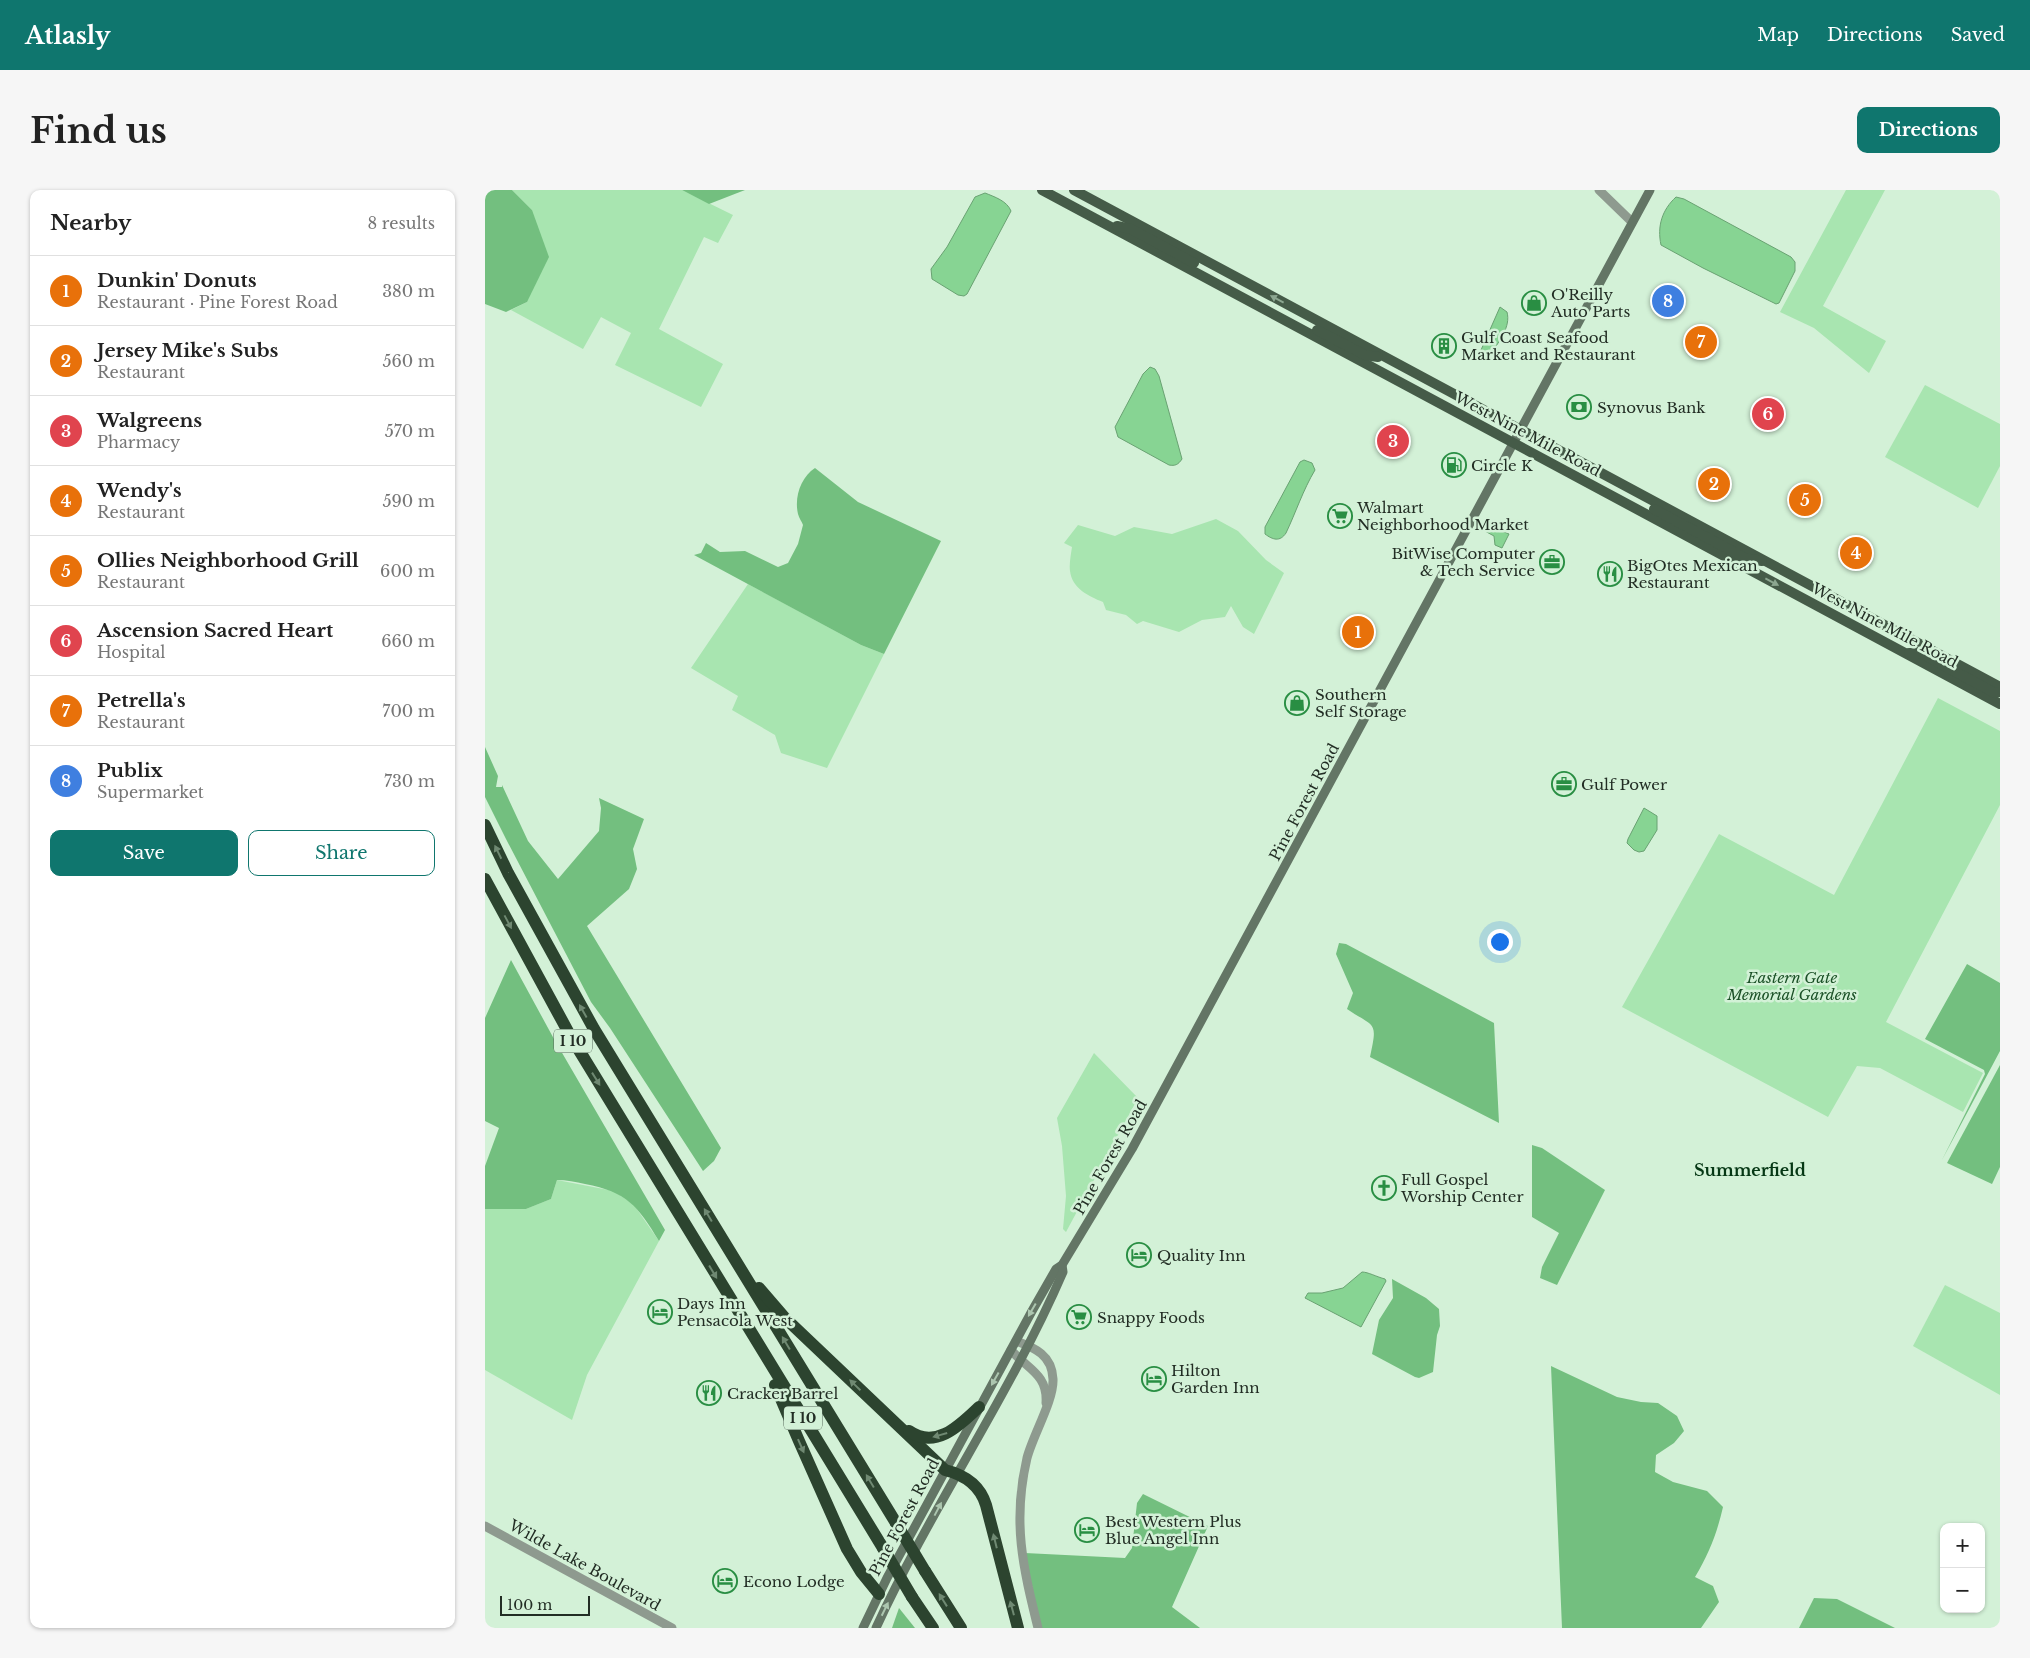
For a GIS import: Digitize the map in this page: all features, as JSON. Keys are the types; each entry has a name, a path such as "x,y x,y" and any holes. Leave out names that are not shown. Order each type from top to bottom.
{"highway":[{"name":"I 10","path":"485,825 521,898 593,1029 961,1628"},
{"name":"I 10","path":"485,879 571,1037 912,1597 933,1628"},
{"path":"733,1257 785,1317 891,1418 951,1472 976,1486 984,1499 1018,1628"},
{"path":"762,1352 847,1549 861,1572 879,1594"},
{"path":"891,1418 913,1434 924,1437 941,1436 958,1427 979,1407"}],"main road":[{"name":"West Nine Mile Road","path":"1042,190 2000,704"},
{"path":"1055,190 1097,211 1105,207"},
{"name":"West Nine Mile Road","path":"1073,190 2000,687"},
{"name":"Pine Forest Road","path":"876,1628 951,1472 979,1407 1056,1269 1062,1265 1132,1149 1650,190"},
{"path":"1114,228 1122,226 1131,229 1213,273 1232,275"},
{"path":"1270,312 1285,312 1365,355 1382,356"},
{"path":"1373,367 1392,370 1506,431 1512,433 1520,430"},
{"path":"1513,442 1520,439 1530,442 1745,558 1771,563"},
{"path":"1799,596 1819,599 1910,648 1926,647"},
{"path":"1907,654 1913,652 1926,656 1995,693 2000,692"},
{"name":"Pine Forest Road","path":"863,1628 879,1594 951,1472 1009,1380 1053,1296 1063,1272 1062,1265"}],"street":[{"path":"1599,190 1632,222"},
{"path":"1016,1341 1040,1352 1051,1370 1052,1390 1033,1439 1026,1466 1021,1493 1019,1530 1026,1579 1038,1628"},
{"path":"1011,1350 1044,1383 1046,1393 1045,1409"},
{"path":"1009,1380 1017,1372 1033,1371"},
{"name":"Wilde Lake Boulevard","path":"485,1526 671,1628"}],"green space":[{"path":"512,190 682,190 733,215 718,243 704,237 659,329 723,364 701,407 615,365 631,333 601,317 583,349 511,310 527,302 532,210"},
{"path":"1846,190 1885,190 1823,306 1886,341 1869,373 1814,328 1780,312"},
{"path":"1925,385 2000,424 2000,466 1978,508 1885,457"},
{"path":"1216,519 1238,531 1266,560 1284,573 1254,634 1243,627 1231,606 1225,617 1202,620 1179,632 1143,621 1137,624 1126,615 1106,610 1103,602 1082,591 1071,577 1072,547 1064,543 1078,525 1115,536 1134,527 1172,534"},
{"path":"748,584 861,645 884,654 827,768 781,753 775,735 732,710 738,696 691,668"},
{"name":"Eastern Gate Memorial Gardens","path":"1938,698 2000,731 2000,805 1886,1022 1983,1073 1963,1112 1880,1068 1857,1066 1828,1117 1622,1007 1719,834 1834,895"},
{"path":"1094,1053 1138,1098 1066,1232 1063,1229 1066,1196 1062,1146 1057,1118"},
{"path":"557,1180 614,1191 634,1205 659,1241 587,1375 572,1420 485,1370 485,1209 526,1209 551,1199"},
{"path":"1945,1285 2000,1313 2000,1395 1913,1346"}],"shaded area":[{"path":"485,190 512,190 532,210 549,257 527,302 506,312 485,304"},
{"path":"682,190 745,190 709,204"},
{"path":"985,193 1004,202 1011,211 967,294 964,296 958,295 932,279 931,269 947,247 975,197"},
{"path":"1676,197 1684,199 1791,257 1795,262 1795,271 1779,303 1776,304 1661,245 1660,225 1667,207"},
{"path":"1500,307 1507,312 1508,318 1504,334 1491,354 1481,350"},
{"path":"1150,367 1155,369 1159,376 1182,459 1175,465 1169,465 1118,437 1115,427 1143,374"},
{"path":"1304,460 1312,463 1315,470 1286,533 1279,539 1271,538 1265,534 1265,527 1300,462"},
{"path":"815,468 858,502 941,541 884,654 861,645 694,555 701,553 706,543 720,552 745,551 778,567 788,563 798,544 803,525 797,508 798,494 802,482"},
{"path":"1487,525 1509,534 1502,548 1495,545 1494,536 1483,530"},
{"path":"485,747 498,776 496,787 502,787 502,785 528,841 558,879 599,831 601,808 599,798 644,819 633,849 637,869 629,889 587,926 721,1148 714,1161 703,1171 591,1002 506,839 485,797"},
{"path":"1644,808 1657,816 1657,830 1644,851 1639,852 1627,843"},
{"path":"1339,943 1346,944 1494,1023 1499,1123 1370,1057 1374,1031 1369,1023 1347,1009 1353,993 1336,954"},
{"path":"511,960 554,1039 665,1230 659,1241 644,1218 630,1202 611,1191 575,1182 557,1180 551,1199 526,1209 485,1209 485,1166 499,1128 485,1121 485,1018"},
{"path":"1967,964 2000,983 2000,1051 1942,1160 1985,1074 1984,1070 1925,1039"},
{"path":"2000,1065 2000,1167 1992,1184 1947,1163"},
{"path":"1532,1145 1542,1148 1605,1190 1557,1285 1540,1278 1542,1267 1559,1233 1532,1217"},
{"path":"1362,1272 1385,1279 1386,1281 1361,1327 1305,1298 1308,1293 1322,1293 1343,1288"},
{"path":"1392,1279 1426,1298 1439,1309 1440,1326 1437,1335 1433,1372 1419,1378 1372,1354 1379,1320 1393,1298"},
{"path":"1551,1366 1617,1397 1658,1403 1677,1416 1684,1431 1674,1443 1656,1455 1655,1472 1673,1482 1707,1491 1723,1507 1712,1543 1695,1577 1713,1586 1719,1602 1701,1628 1562,1628"},
{"path":"1143,1494 1208,1526 1172,1607 1200,1628 1041,1628 1025,1553 1125,1558 1132,1548 1137,1503"},
{"path":"1814,1598 1837,1599 1895,1628 1799,1628"},
{"path":"899,1608 915,1628 892,1628"}],"place":[{"name":"Publix","path":"1668,301"},
{"name":"O'Reilly Auto Parts","path":"1534,303"},
{"name":"Petrella's","path":"1701,342"},
{"name":"Gulf Coast Seafood Market and Restaurant","path":"1444,346"},
{"name":"Synovus Bank","path":"1579,407"},
{"name":"Ascension Sacred Heart","path":"1768,414"},
{"name":"Walgreens","path":"1393,441"},
{"name":"Circle K","path":"1454,465"},
{"name":"Jersey Mike's Subs","path":"1714,484"},
{"name":"Ollies Neighborhood Grill","path":"1805,500"},
{"name":"Walmart Neighborhood Market","path":"1340,516"},
{"name":"Wendy's","path":"1856,553"},
{"name":"BitWise Computer & Tech Service","path":"1552,562"},
{"name":"BigOtes Mexican Restaurant","path":"1610,574"},
{"name":"Dunkin' Donuts","path":"1358,632"},
{"name":"Southern Self Storage","path":"1297,703"},
{"name":"Gulf Power","path":"1564,784"},
{"name":"Full Gospel Worship Center","path":"1384,1188"},
{"name":"Quality Inn","path":"1139,1255"},
{"name":"Days Inn Pensacola West","path":"660,1312"},
{"name":"Snappy Foods","path":"1079,1317"},
{"name":"Hilton Garden Inn","path":"1154,1379"},
{"name":"Cracker Barrel","path":"709,1393"},
{"name":"Best Western Plus Blue Angel Inn","path":"1087,1530"},
{"name":"Econo Lodge","path":"725,1581"}],"district":[{"name":"Summerfield","path":"1750,1170"}]}
